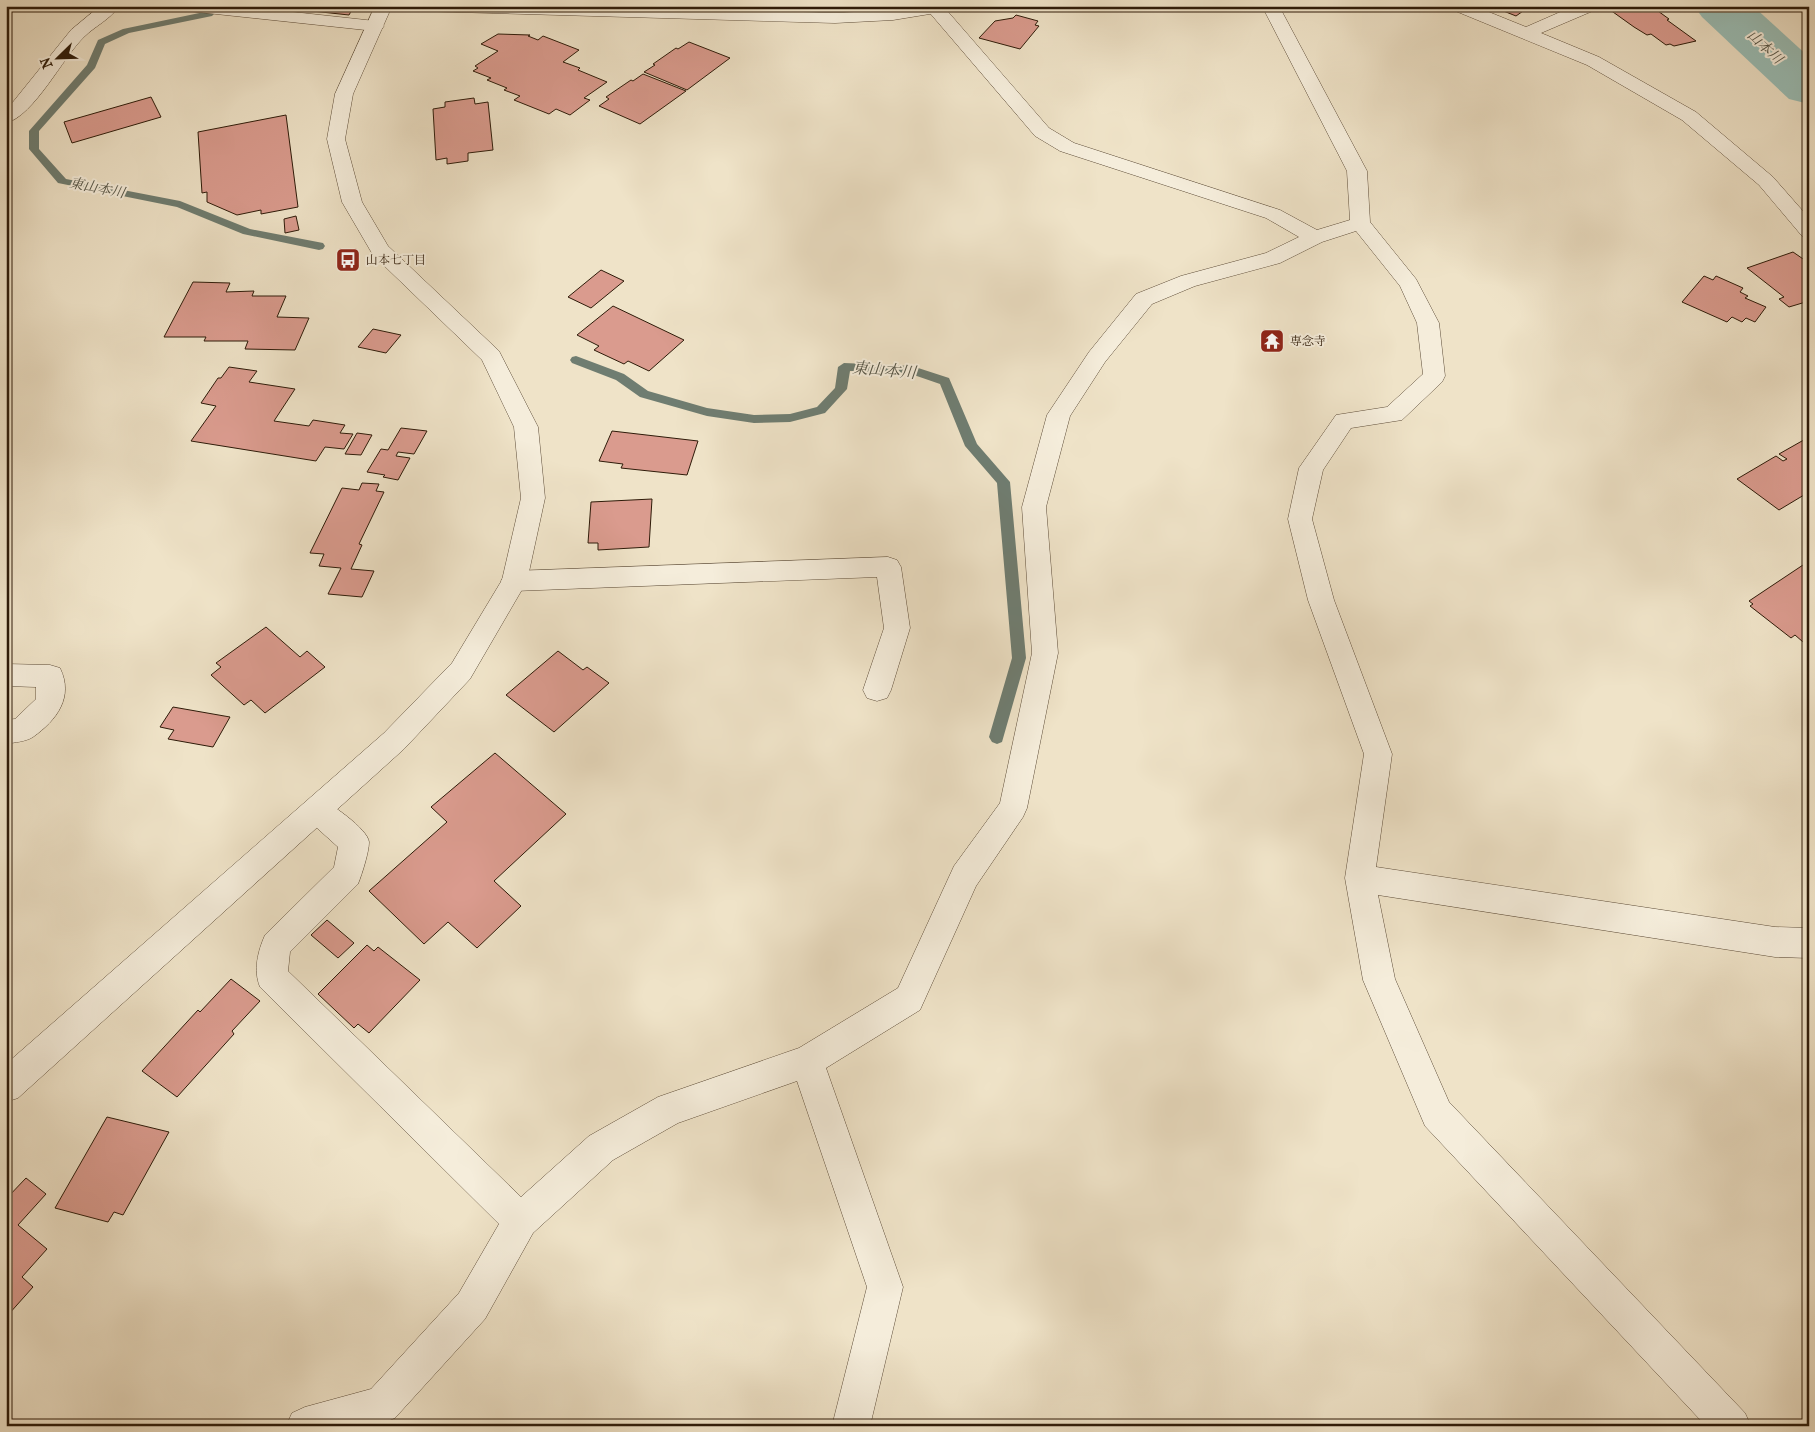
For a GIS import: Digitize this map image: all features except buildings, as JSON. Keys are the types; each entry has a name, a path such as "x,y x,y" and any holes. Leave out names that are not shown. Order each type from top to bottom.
{"street":[{"path":"6,9 10,6"},
{"path":"6,117 20,106 77,34 111,6"},
{"path":"6,1086 394,741 461,671 514,581 534,498 526,427 491,356 380,250 352,202 336,139 344,94 379,16 188,6"},
{"path":"420,6 825,18 893,14 941,7 1042,132 1067,147 1273,214 1315,237"},
{"path":"1270,6 1357,171 1360,223 1409,284 1428,323 1434,376 1394,414 1344,421 1311,468 1300,519 1321,600 1378,754 1360,878 1379,980 1437,1114 1732,1426"},
{"path":"1459,6 1593,61 1688,116 1766,181 1809,231"},
{"path":"1525,34 1589,6"},
{"path":"305,1426 382,1405 472,1306 521,1221 600,1148 670,1109 807,1061 909,1000 965,876 1013,808 1045,654 1034,507 1059,415 1097,356 1144,299 1188,281 1273,258 1315,237 1360,223"},
{"path":"514,581 888,567 897,628 877,690"},
{"path":"6,675 50,676 50,704 22,729 6,732"},
{"path":"317,810 354,842 346,874 276,945 271,976 521,1221"},
{"path":"1360,878 1775,942 1809,943"},
{"path":"807,1061 885,1287 850,1426"}],"waterway":[{"name":"山本川","path":"1721,6 1809,87"},
{"name":"東山本川","path":"209,14 126,31 101,42 92,66 34,131 34,149 62,181 180,204 247,232 319,246"},
{"name":"東山本川","path":"576,360 620,377 644,394 707,412 754,419 790,418 821,410 841,389 844,367 912,370 945,381 971,446 1003,482 1019,658 997,737"}],"place":[{"name":"山本七丁目","path":"348,260"},
{"name":"専念寺","path":"1272,341"}]}
